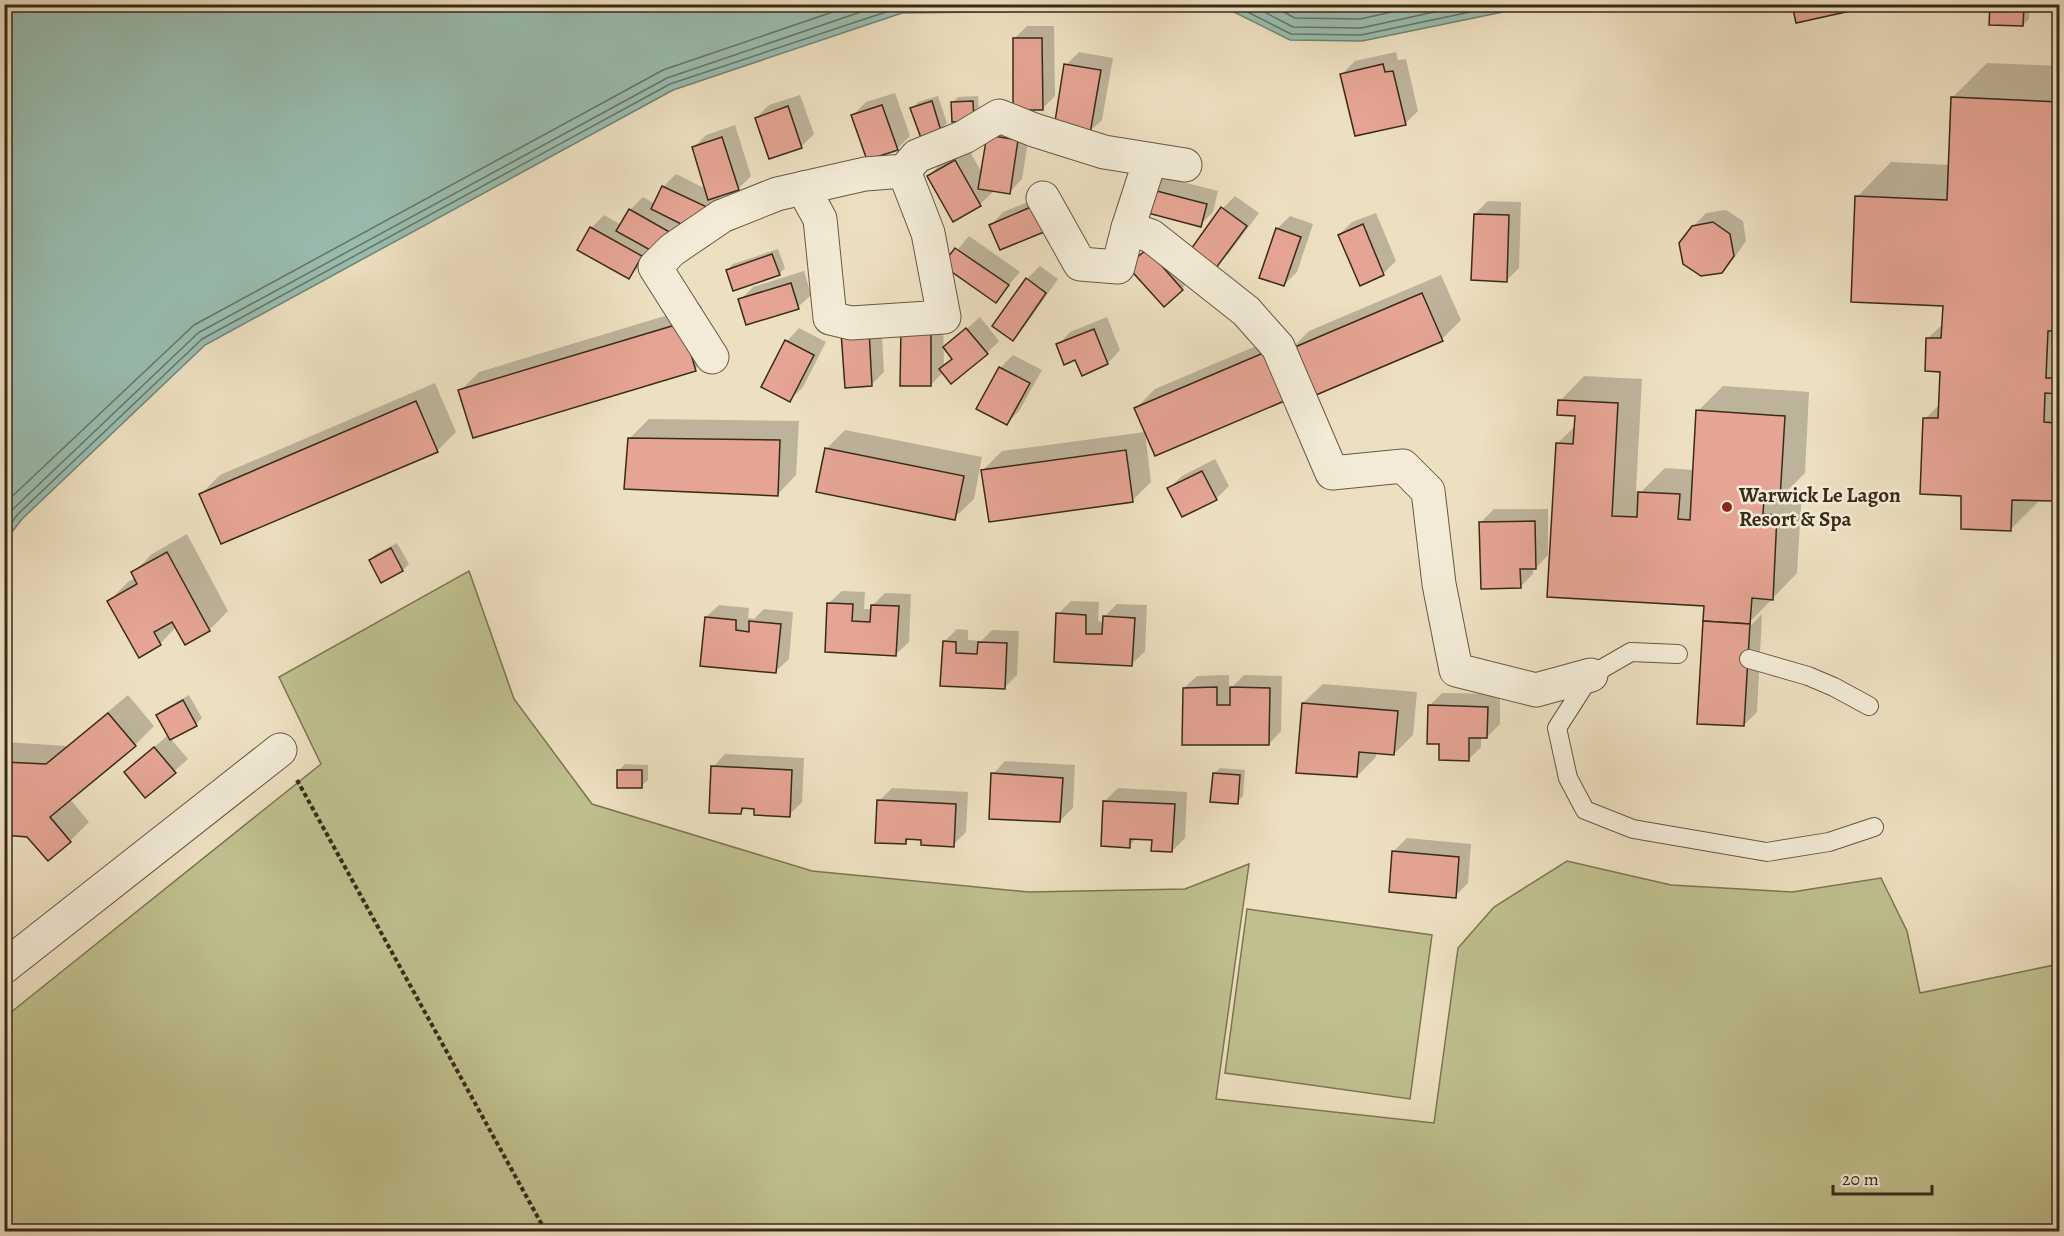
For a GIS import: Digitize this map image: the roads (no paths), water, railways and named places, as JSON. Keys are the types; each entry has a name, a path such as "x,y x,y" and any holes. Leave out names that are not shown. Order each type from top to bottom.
{"street":[{"path":"712,357 655,267 672,250 722,216 777,194 865,174 904,171 917,156 964,137 999,116 1034,130 1104,152 1185,165"},
{"path":"1043,198 1080,264 1118,267 1150,160"},
{"path":"803,188 820,219 830,318 851,323 944,317 928,233 904,171"},
{"path":"1128,228 1151,236 1246,311 1278,347 1332,473 1403,466 1428,491 1439,584 1456,670 1536,690 1591,675"},
{"path":"4,967 280,750"}],"lane":[{"path":"1678,654 1630,652 1591,675 1557,728 1568,778 1585,810 1634,829 1767,852 1828,842 1874,827"},
{"path":"1749,659 1808,676 1869,706"}],"water":[{"path":"5,4 1537,5 1362,41 1290,40 1228,9 902,13 673,90 205,345 22,519 5,541"}],"place":[{"name":"Warwick Le Lagon Resort & Spa","path":"1727,507"}]}
